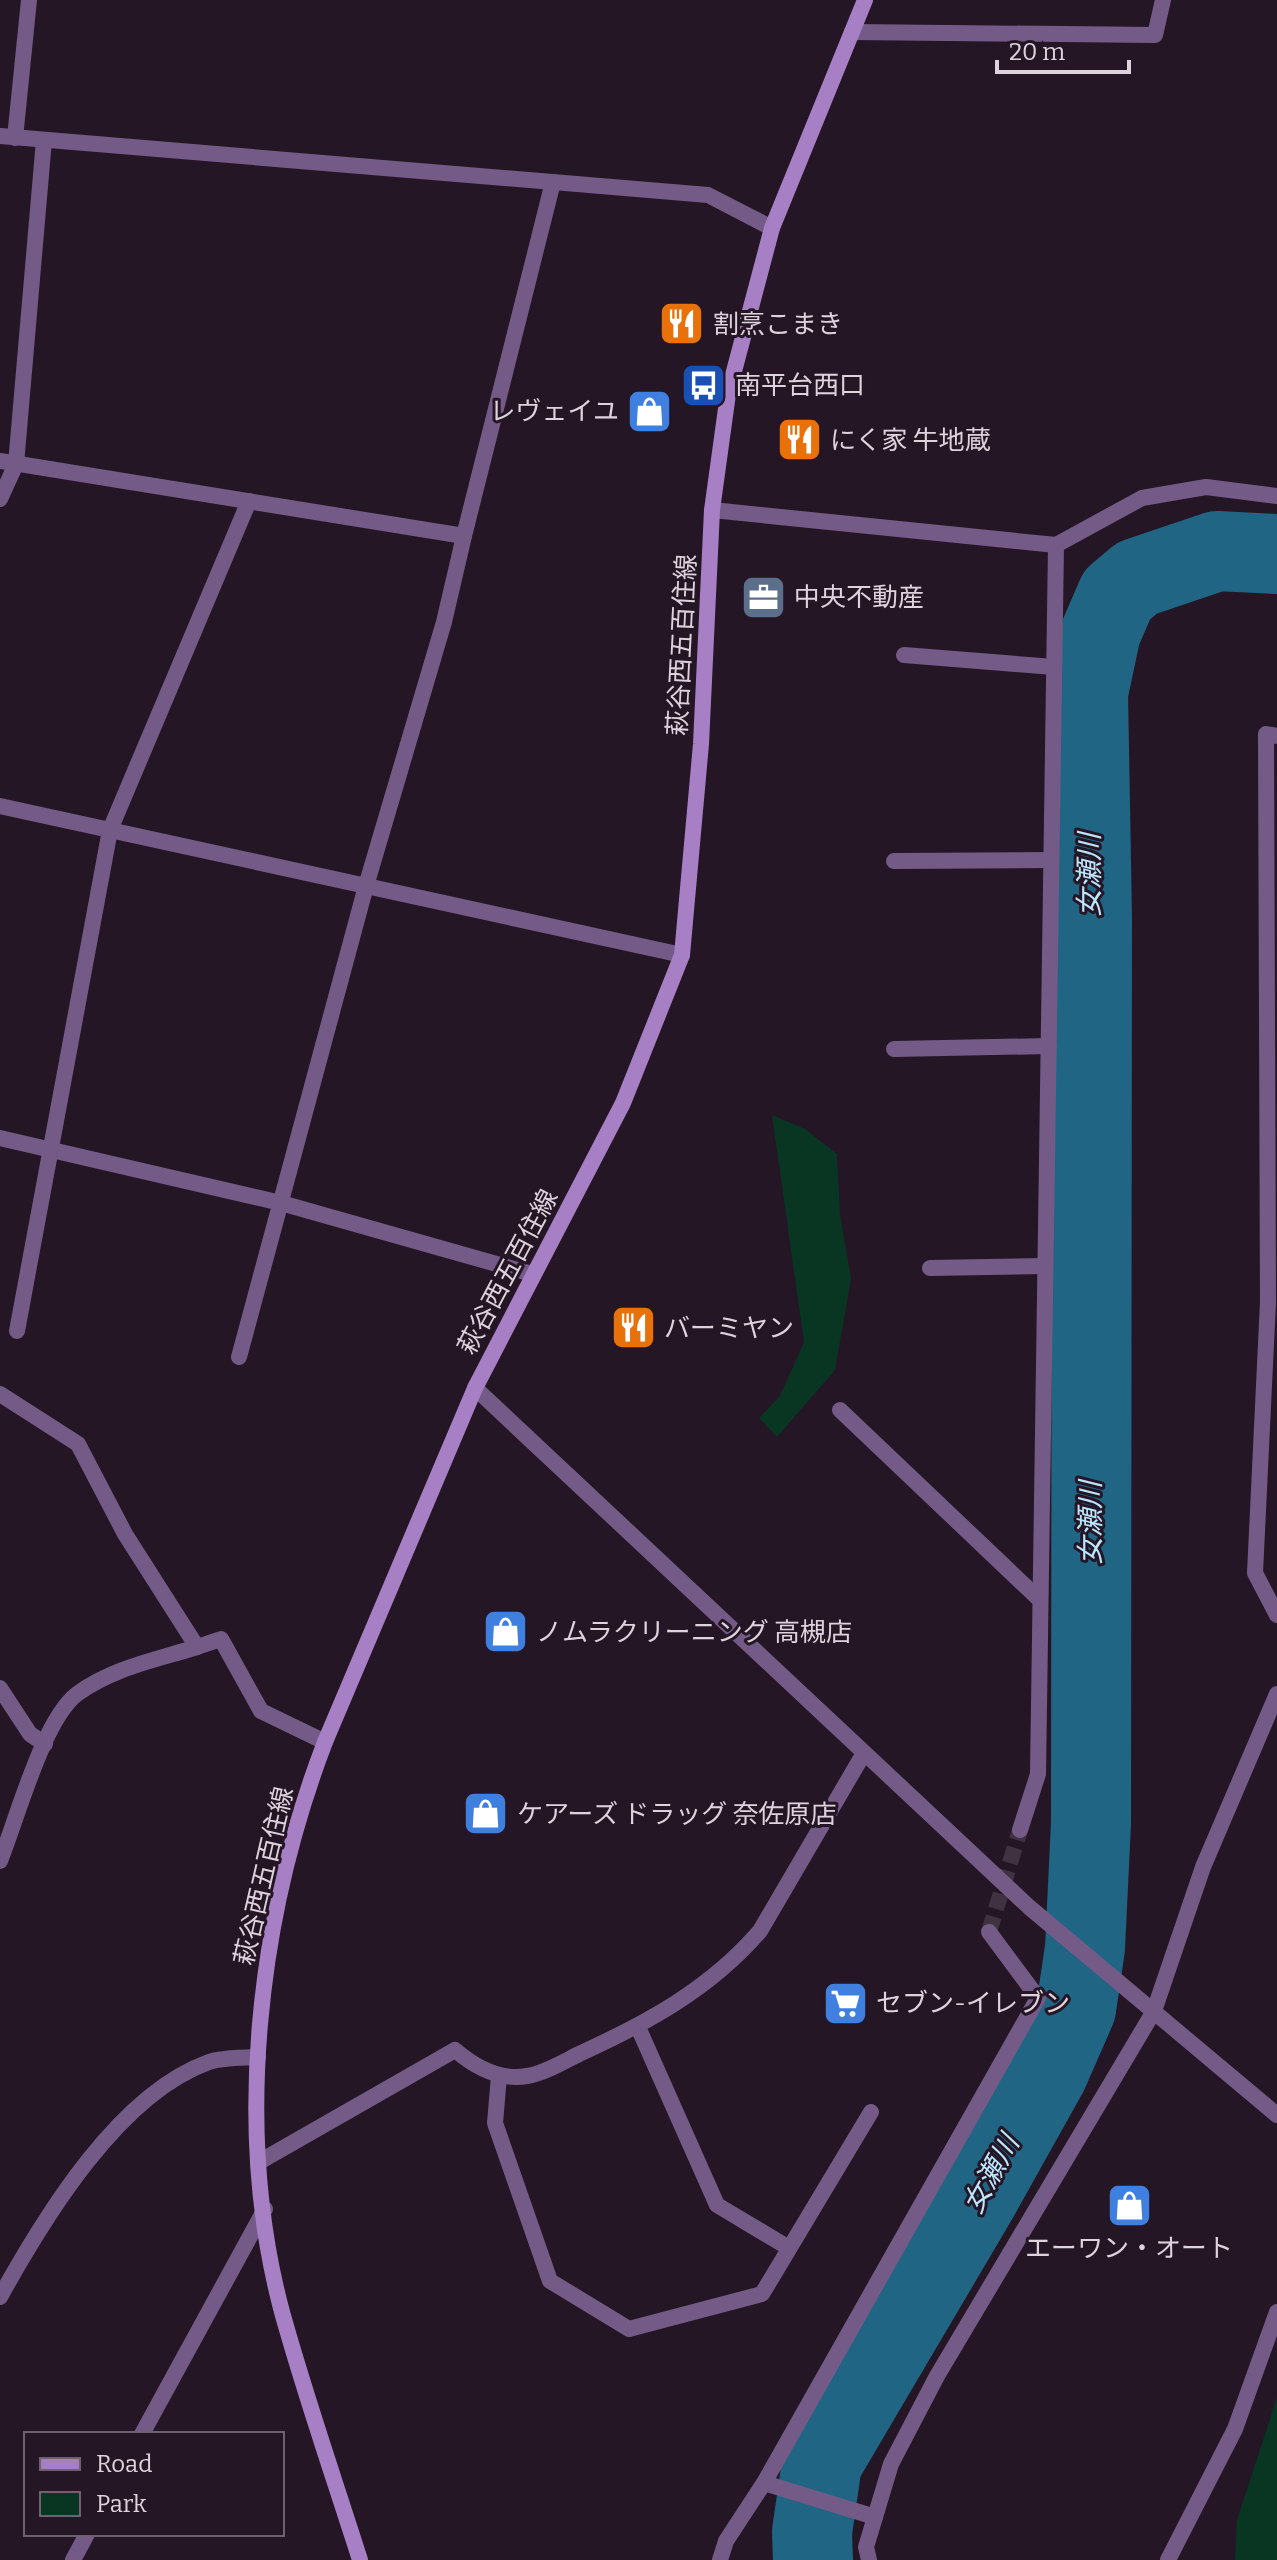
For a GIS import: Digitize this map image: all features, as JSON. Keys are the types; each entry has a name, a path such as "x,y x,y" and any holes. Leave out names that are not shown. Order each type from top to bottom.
{"main road":[{"name":"萩谷西五百住線","path":"360,2560 282,2310 265,2209 259,2162 258,2057 265,1963 303,1809 325,1742 475,1388 623,1103 682,955 701,744 712,510 728,394 772,228 865,0"}],"street":[{"path":"29,0 7,137 708,195 772,228"},
{"path":"852,32 1155,35 1163,0"},
{"path":"0,499 8,463 44,140"},
{"path":"239,1357 366,886 444,622 553,182"},
{"path":"8,463 464,536"},
{"path":"712,510 1056,545 1142,498 1206,487 1277,496"},
{"path":"17,1331 110,830 249,501"},
{"path":"1020,1830 1038,1774 1056,545"},
{"path":"904,655 1054,667"},
{"path":"1277,736 1266,734 1268,1302 1255,1573 1277,1615"},
{"path":"0,806 682,955"},
{"path":"894,861 1051,860"},
{"path":"894,1049 1049,1046"},
{"path":"0,1138 281,1203 532,1274"},
{"path":"930,1268 1045,1266"},
{"path":"1268,1302 1277,1281"},
{"path":"475,1388 1029,1907 1277,2115"},
{"path":"0,1394 51,1423 78,1444 125,1534 197,1647"},
{"path":"840,1410 1040,1600"},
{"path":"0,1861 45,1744 75,1696 114,1672 221,1639 261,1711 325,1742"},
{"path":"0,1688 30,1734 45,1744"},
{"path":"869,2560 866,2547 891,2464 937,2376 1154,2011 1203,1867 1277,1694"},
{"path":"259,2162 455,2050 473,2065 499,2076 527,2076 638,2027 695,1993 741,1953 760,1931 864,1753"},
{"path":"720,2560 726,2541 764,2483 1038,1998 989,1932"},
{"path":"638,2027 717,2205 789,2248"},
{"path":"0,2297 83,2167 140,2101 210,2061 258,2057"},
{"path":"499,2076 495,2123 550,2281 629,2329 762,2294 871,2112"},
{"path":"143,2432 265,2209"},
{"path":"1168,2560 1235,2429 1277,2312"},
{"path":"764,2483 875,2517"},
{"path":"73,2560 86,2536"}],"green space":[{"path":"772,1115 805,1129 837,1154 840,1214 851,1279 835,1370 777,1437 759,1418 780,1396 804,1342"},
{"path":"1277,2397 1277,2560 1235,2560 1237,2520"}],"waterway":[{"name":"女瀬川","path":"813,2560 812,2532 822,2463 977,2200 1048,2073 1076,2009 1085,1948 1091,1823 1092,918 1088,693 1101,632 1117,595 1137,578 1217,551 1277,554"}],"tunnel":[{"path":"989,1932 1020,1830"}],"place":[{"name":"割烹こまき","path":"682,324"},
{"name":"南平台西口","path":"704,385"},
{"name":"レヴェイユ","path":"650,411"},
{"name":"にく家 牛地蔵","path":"799,440"},
{"name":"中央不動産","path":"763,597"},
{"name":"バーミヤン","path":"633,1328"},
{"name":"ノムラクリーニング 高槻店","path":"505,1632"},
{"name":"ケアーズ ドラッグ 奈佐原店","path":"486,1814"},
{"name":"セブン-イレブン","path":"845,2003"},
{"name":"エーワン・オート","path":"1129,2205"}]}
